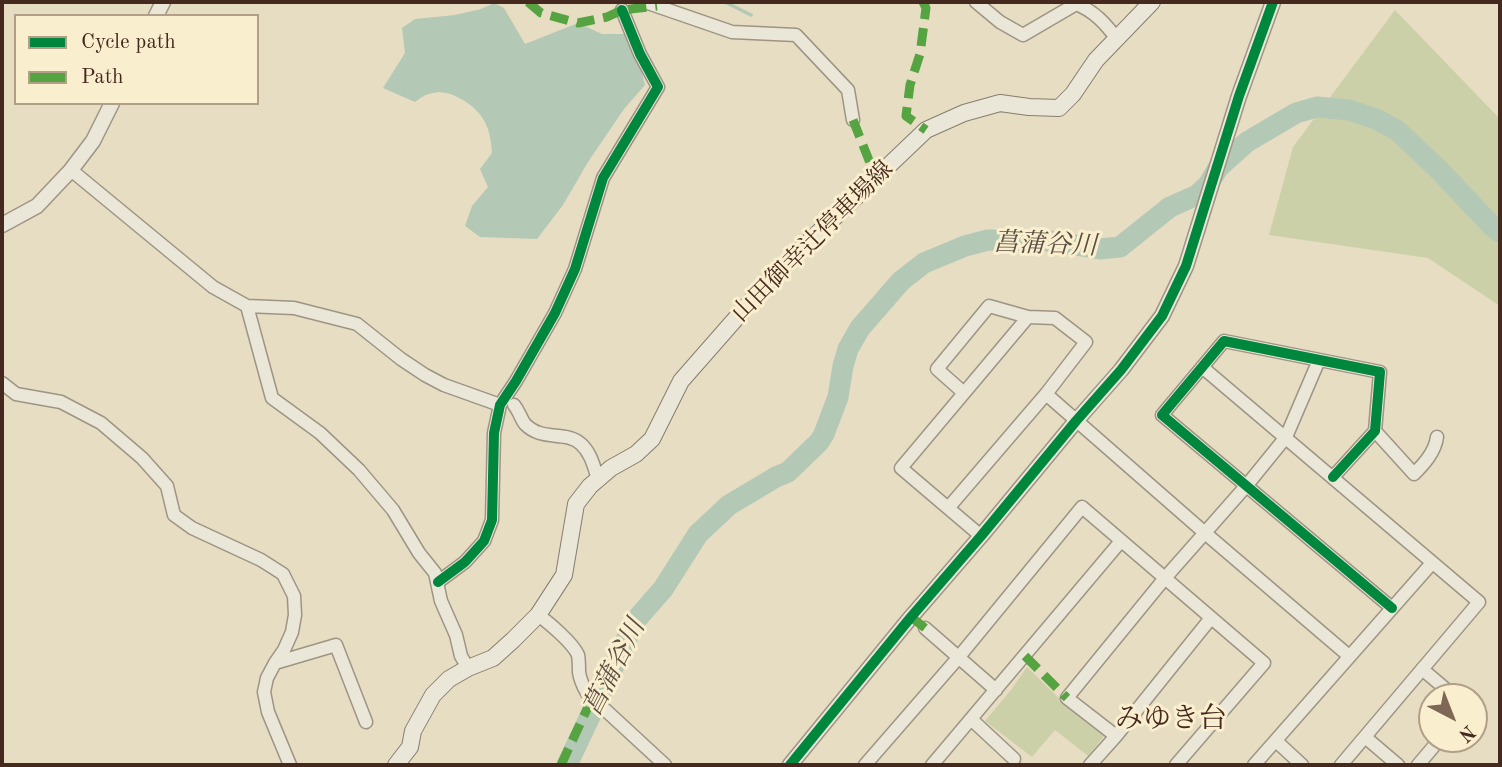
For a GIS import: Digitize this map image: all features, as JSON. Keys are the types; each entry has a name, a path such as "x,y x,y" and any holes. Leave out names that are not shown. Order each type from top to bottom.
{"main road":[{"name":"山田御幸辻停車場線","path":"396,765 410,747 414,731 433,695 449,680 468,668 493,658 538,615 564,575 576,504 598,479 636,454 652,439 681,382 765,284 926,130 964,113 1000,103 1059,108 1073,94 1096,60 1152,2"}],"street":[{"path":"645,2 732,32 796,35 848,90 853,120"},
{"path":"976,2 1000,22 1023,35 1076,4 1088,9 1105,23 1117,39"},
{"path":"790,765 911,617 1121,370 1162,316 1186,266 1239,96 1273,2"},
{"path":"438,582 465,562 484,541 492,520 494,433 500,405 560,302 575,269 603,178 658,88 622,10"},
{"path":"2,226 37,206 71,170 93,141 111,105"},
{"path":"71,170 213,287 247,306 295,308 357,324 425,375 444,385 500,405"},
{"path":"247,306 272,398 320,433 359,470 393,510 419,554 435,573 441,601 468,668"},
{"path":"949,508 1046,394 1086,342 1055,318 1028,317 989,306 937,369 964,393"},
{"path":"981,536 901,468 1028,317"},
{"path":"1333,477 1375,431 1380,372 1224,341 1163,415 1392,608"},
{"path":"1116,736 1067,698 1286,437 1319,359"},
{"path":"1202,367 1479,602 1341,765"},
{"path":"2,383 16,394 61,402 101,423 142,458 167,486 174,515 192,528 261,560 283,574 294,596 295,615 292,632 267,678 264,692 268,712 290,765"},
{"path":"1046,394 1349,656"},
{"path":"514,405 523,422 533,430 544,435 574,439 582,445 598,479"},
{"path":"1375,431 1414,474 1436,446 1437,437"},
{"path":"866,765 1082,507 1264,663 1176,765"},
{"path":"932,765 1121,541"},
{"path":"1254,765 1432,563"},
{"path":"538,615 570,641 578,656 581,682 587,693 665,765"},
{"path":"1090,765 1211,618"},
{"path":"925,628 996,690"},
{"path":"275,663 336,645 366,722"},
{"path":"1422,668 1439,683"},
{"path":"971,719 1015,763"},
{"path":"1365,737 1398,765"},
{"path":"1276,741 1302,765"}],"shaded area":[{"path":"494,3 504,8 525,44 578,23 602,34 632,34 645,85 624,109 563,205 537,239 480,237 465,226 472,206 488,187 480,169 492,153 488,128 475,109 457,97 445,93 427,95 415,102 383,88 405,53 402,28 415,19 455,15"},
{"path":"1395,10 1500,119 1500,306 1428,258 1269,235 1293,147"},
{"path":"1027,667 1067,706 1105,735 1088,756 1055,730 1032,757 985,721"}],"waterway":[{"path":"725,2 751,15"},
{"name":"菖蒲谷川","path":"567,765 635,621 663,589 698,534 729,505 788,472 819,442 838,397 848,349 860,328 901,281 924,263 965,246 988,240 1051,241 1100,249 1120,247 1170,207 1197,195 1208,185 1218,168 1247,142 1296,113 1317,107 1349,110 1376,119 1398,131 1500,232"}],"marked path":[{"path":"528,2 541,13 578,23 607,17 622,10 657,6"},
{"path":"923,2 926,8 920,54 910,85 906,116 926,130"},
{"path":"853,120 876,178"},
{"path":"911,617 925,628"},
{"path":"1025,656 1067,698"},
{"path":"561,765 588,707"}],"cycle path":[{"path":"790,765 911,617 1121,370 1162,316 1186,266 1239,96 1273,2"},
{"path":"438,582 465,562 484,541 492,520 494,433 500,405 555,313 575,269 603,178 658,87 640,54 622,10"},
{"path":"1333,477 1375,431 1380,372 1224,341 1162,415 1392,608"}],"district":[{"name":"みゆき台","path":"1171,720"}]}
